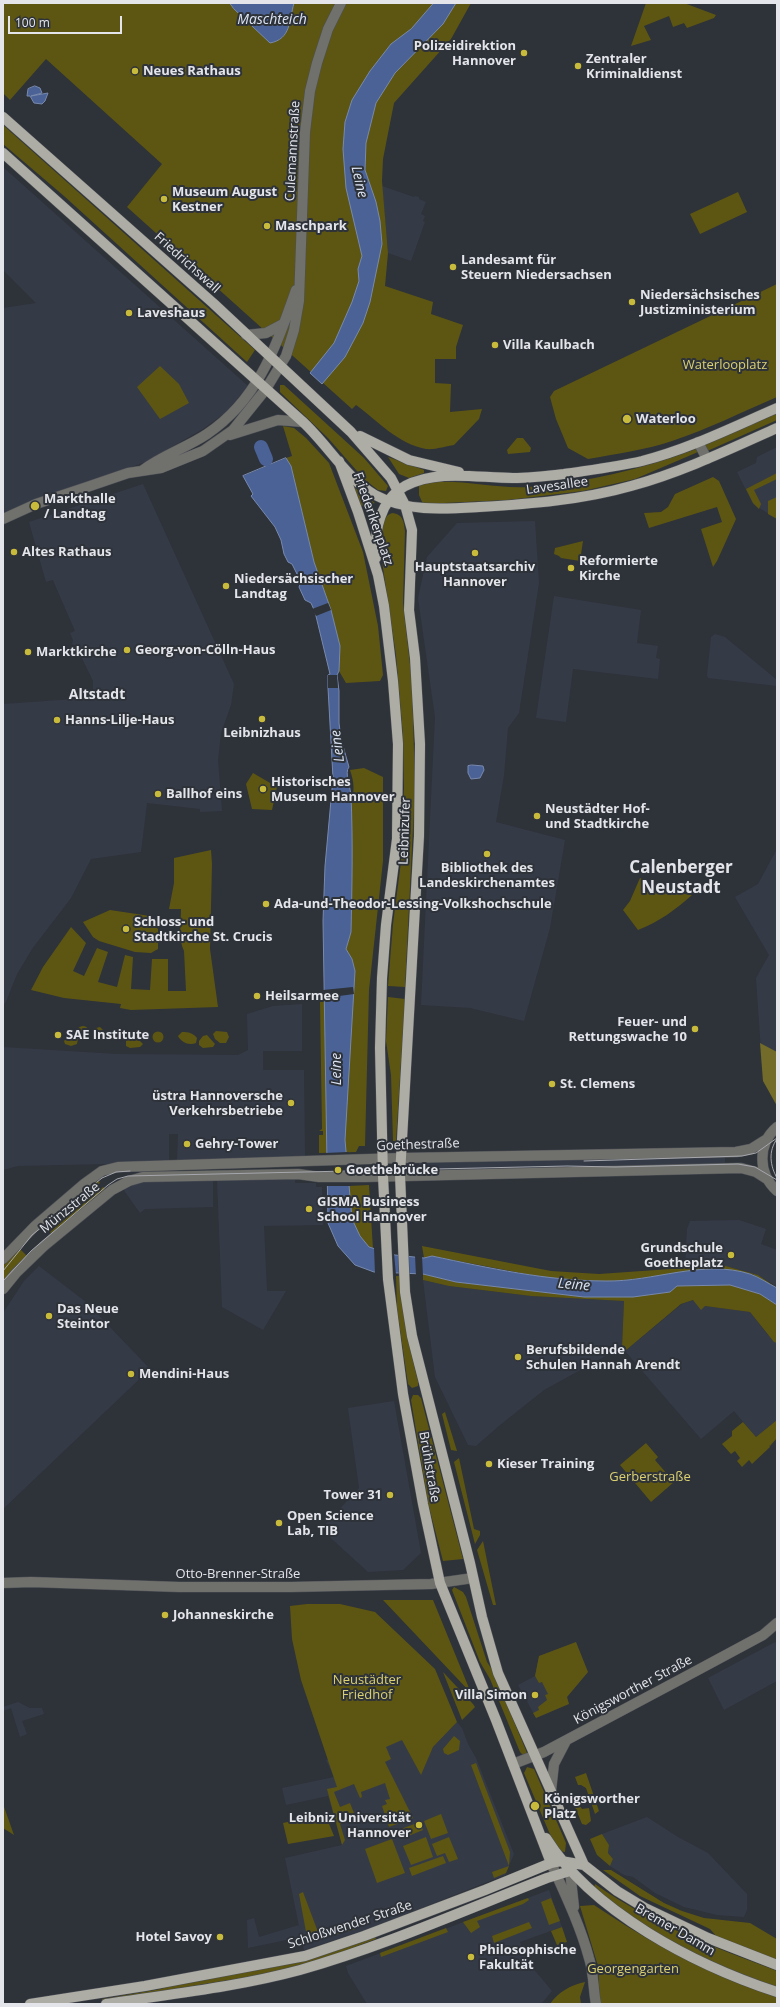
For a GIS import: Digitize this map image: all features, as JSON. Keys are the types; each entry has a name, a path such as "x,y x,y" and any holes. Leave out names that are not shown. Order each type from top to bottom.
{"main road":[{"name":"Friedrichswall","path":"3,117 207,298 351,432"},
{"path":"3,152 303,422 339,461"},
{"name":"Lavesallee","path":"480,476 537,477 601,468 642,460 698,442 777,408"},
{"name":"Lavesallee","path":"406,505 438,509 474,508 541,503 582,497 632,486 707,459 777,428"},
{"path":"351,432 378,447 409,460 480,476"},
{"name":"Friederikenplatz","path":"351,432 386,472 399,490 406,505"},
{"name":"Friederikenplatz","path":"339,461 364,487 374,495 406,505"},
{"name":"Friederikenplatz","path":"339,461 358,512 378,575"},
{"name":"Friederikenplatz","path":"378,575 375,538 379,520 390,501 399,490 418,480 437,476 480,476"},
{"name":"Leibnizufer","path":"401,1158 419,836 420,744 415,658 409,610 412,530 406,505"},
{"name":"Leibnizufer","path":"378,575 384,606 393,681 398,752 397,839 386,925 382,985 380,1048 383,1160"},
{"name":"Brühlstraße","path":"401,1158 400,1175 403,1250 407,1305 412,1336 482,1617 494,1659 535,1755"},
{"name":"Brühlstraße","path":"383,1160 388,1279 403,1394 423,1504 440,1583 513,1764"},
{"path":"513,1764 532,1816 556,1862 571,1866 584,1865 573,1844 535,1755"},
{"path":"571,1866 573,1844"},
{"name":"Schloßwender Straße","path":"30,2004 79,1997 305,1956 372,1934 556,1862"},
{"name":"Bremer Damm","path":"584,1865 617,1891 645,1908 708,1938 777,1965"},
{"path":"556,1875 571,1866"},
{"name":"Bremer Damm","path":"571,1866 590,1889 627,1917 678,1950 745,1982 777,1992"},
{"name":"Schloßwender Straße","path":"106,2004 249,1981 299,1970 369,1947 556,1875"}],"street":[{"name":"Culemannstraße","path":"222,438 242,421 266,389 288,350 294,330 299,301 305,124 310,91 326,36 341,3"},
{"name":"Culemannstraße","path":"143,470 158,459 190,445 215,428 236,409 257,381 271,357 299,282"},
{"path":"246,334 266,333 283,324"},
{"path":"3,519 36,504 90,486 143,470 161,468 180,462 203,451 222,438 274,420 303,422"},
{"path":"698,442 707,459"},
{"path":"777,1127 767,1139 762,1160 767,1179 777,1191"},
{"name":"Goethestraße","path":"112,1190 130,1181 143,1177 175,1171 319,1161 383,1160 401,1158 500,1158 736,1152 751,1149 767,1139"},
{"name":"Goethestraße","path":"74,1193 102,1171 118,1167 175,1171 298,1174 320,1178 741,1168 756,1172 767,1179"},
{"name":"Münzstraße","path":"3,1289 16,1273 44,1246 112,1190"},
{"name":"Münzstraße","path":"3,1259 21,1240 74,1193"},
{"name":"Otto-Brenner-Straße","path":"3,1583 31,1582 179,1587 270,1588 440,1583 473,1578"},
{"name":"Königsworther Straße","path":"763,1635 777,1623"},
{"name":"Königsworther Straße","path":"513,1764 567,1740 763,1635 777,1631"},
{"path":"551,1791 554,1764 567,1740"},
{"path":"556,1862 556,1875 576,1919 593,1972 596,2004"},
{"path":"571,1866 576,1919"}],"shaded area":[{"path":"3,167 248,386 226,412 203,429 145,462 3,514 3,308 36,303 3,270"},
{"path":"382,186 414,197 419,197 419,199 426,202 421,214 425,216 423,221 425,222 411,261 388,253"},
{"path":"777,447 777,519 753,504 737,472 756,463 757,457"},
{"path":"143,484 234,684 231,705 221,733 218,760 222,811 200,812 200,809 147,803 141,852 91,859 71,898 32,949 17,974 5,1004 3,1002 3,704 89,698 93,692 93,681 76,646 72,644 73,640 70,633 75,631 53,580 46,582 29,522"},
{"path":"535,521 539,583 519,713 508,728 504,775 496,822 565,840 550,928 524,1021 470,1008 421,1005 435,717 418,598 427,557 457,523"},
{"path":"554,596 641,610 637,643 658,646 656,658 660,659 658,679 573,669 566,722 536,718"},
{"path":"715,634 725,637 777,680 777,686 708,678 707,675 711,637"},
{"path":"777,849 777,1094 763,1081 756,978 769,955 735,897 758,884"},
{"path":"302,1004 302,1051 263,1051 263,1070 304,1070 305,1157 177,1160 178,1134 169,1134 169,1160 107,1164 18,1166 3,1170 3,1047 116,1054 238,1055 248,1050 247,1014 273,1006"},
{"path":"760,1043 777,1052 777,1106 763,1081"},
{"path":"725,1155 725,1167 419,1171 419,1163"},
{"path":"295,1178 295,1183 316,1183 316,1187 322,1187 323,1225 264,1226 267,1291 286,1291 263,1330 222,1307 217,1179"},
{"path":"213,1179 213,1207 145,1209 140,1213 123,1189 145,1180"},
{"name":"Grundschule Goetheplatz","path":"739,1220 766,1229 761,1244 777,1250 777,1287 758,1275 734,1268 708,1264 685,1268 687,1229 690,1221"},
{"path":"39,1266 86,1302 150,1369 3,1509 3,1313 24,1281"},
{"name":"Berufsbildende Schulen Hannah Arendt","path":"423,1280 449,1286 531,1296 624,1301 622,1347 544,1390 476,1446 468,1445 435,1377"},
{"path":"693,1300 705,1306 750,1312 768,1335 777,1339 777,1420 756,1437 734,1411 701,1439 625,1351 682,1304"},
{"path":"394,1401 421,1553 403,1570 368,1572 321,1529 359,1488 348,1408"},
{"path":"576,1642 588,1672 567,1697 569,1704 536,1718 518,1685 535,1676 539,1656"},
{"path":"775,1642 777,1645 777,1681 724,1710 708,1678"},
{"path":"18,1702 30,1708 42,1708 44,1714 22,1721 27,1734 20,1737 11,1708 3,1711 3,1707"},
{"name":"Leibniz Universität Hannover","path":"457,1722 462,1728 468,1744 476,1758 514,1854 505,1875 373,1927 304,1950 285,1858 342,1845 328,1796 286,1805 282,1788 334,1777 326,1760 385,1747 402,1739 421,1774 433,1747"},
{"path":"647,1817 678,1837 708,1853 747,1894 747,1910 744,1917 717,1915 684,1907 655,1893 633,1877 624,1875 610,1866 613,1859 608,1853 609,1845 602,1834"},
{"path":"549,1890 562,1927 520,1942 526,1960 552,1991 541,2004 367,2004 348,1973 346,1966"},
{"path":"254,1918 259,1937 299,1925 301,1937 248,1948 247,1920"}],"green space":[{"name":"Maschpark","path":"3,3 471,3 451,39 394,103 383,159 382,181 388,253 385,286 433,302 431,314 463,325 456,347 456,359 435,359 435,383 451,384 450,412 482,409 479,419 454,445 426,449 397,437 356,405 352,409 127,207 162,164 46,59 10,100 3,93"},
{"path":"646,3 684,3 716,15 714,18 687,28 684,23 673,27 669,16 644,26 651,40 631,46"},
{"path":"3,125 255,350 247,362 64,196 3,144"},
{"path":"738,192 747,212 700,234 690,214"},
{"name":"Waterlooplatz","path":"777,284 777,397 699,431 651,447 588,459 568,448 556,419 550,397 554,391"},
{"path":"160,366 179,384 189,403 160,419 137,387"},
{"path":"280,385 284,385 364,458 388,486 386,491 378,490 364,479 328,438 280,392"},
{"path":"777,412 777,420 705,452 702,446"},
{"path":"283,426 294,428 306,438 329,463 363,552 378,626 383,675 380,681 346,683 339,671 340,646 331,610 314,562 291,467 286,458 292,456"},
{"path":"517,438 523,438 531,448 530,452 508,454 507,450"},
{"path":"696,449 698,452 635,479 583,491 508,500 423,504 419,495 419,484 433,482 460,482 528,487 571,482 634,469"},
{"path":"388,457 424,470 424,473 409,478 399,474"},
{"path":"777,473 777,479 754,490 761,504 759,509 753,503 746,489"},
{"path":"713,477 719,481 736,519 713,567 701,529 722,522 717,507 649,528 644,513 661,512 668,507 675,494"},
{"path":"351,485 375,503 359,507"},
{"path":"777,497 777,519 768,514 768,501"},
{"path":"392,513 401,517 405,531 403,603 412,682 415,788 405,987 388,986 393,924 401,862 404,787 403,736 396,655 380,548 384,520"},
{"path":"583,541 580,561 561,558 554,554 555,548"},
{"path":"364,768 383,777 383,861 369,990 365,1146 359,1146 356,1152 319,1153 319,1135 323,1135 323,1131 319,1131 322,1129 320,1002 324,998 353,995 355,971 352,959 346,949 351,932 351,803 354,786 350,770"},
{"path":"253,773 277,787 272,810 252,809 246,784"},
{"path":"211,850 210,949 218,1007 131,1010 120,1008 121,1004 64,998 31,990 43,967 71,927 86,943 73,971 84,976 97,948 108,952 98,982 117,987 125,955 133,957 131,989 150,990 152,959 168,959 168,991 186,991 184,951 180,936 181,909 169,909 174,883 174,858"},
{"path":"640,878 672,892 692,895 666,915 638,930 623,910 630,901"},
{"path":"110,910 150,916 149,921 158,929 158,949 151,953 135,952 99,941 93,937 83,922"},
{"path":"388,997 405,999 396,1141 393,1141 391,1075 386,1041"},
{"path":"83,1026 87,1028 89,1032 87,1036 83,1038 79,1036 77,1032 79,1028"},
{"path":"100,1027 109,1036 106,1039 96,1040 92,1038 92,1033 96,1028"},
{"path":"158,1031 162,1033 164,1037 162,1041 158,1043 154,1041 152,1037 154,1033"},
{"path":"216,1031 227,1032 229,1037 226,1043 220,1043 215,1039 213,1034"},
{"path":"182,1032 194,1035 197,1038 196,1043 188,1044 181,1040 178,1036"},
{"path":"70,1035 78,1038 77,1044 71,1046 65,1044 64,1041"},
{"path":"134,1035 143,1044 140,1047 130,1048 126,1046 126,1041 130,1036"},
{"path":"207,1035 215,1044 213,1047 203,1048 199,1045 199,1041 203,1036"},
{"path":"97,1179 100,1183 46,1226 43,1222"},
{"path":"369,1185 373,1249 360,1238 356,1230 352,1213 349,1186"},
{"path":"103,1187 106,1190 53,1235 50,1232"},
{"path":"422,1246 551,1271 599,1274 685,1268 708,1264 722,1265 758,1275 777,1288 752,1274 719,1269 607,1282 542,1277 432,1256 424,1258"},
{"path":"18,1247 27,1256 3,1285 3,1266"},
{"path":"423,1274 456,1282 584,1297 633,1297 669,1292 677,1286 730,1285 760,1294 777,1305 777,1343 774,1342 750,1312 705,1306 701,1310 693,1300 681,1304 625,1351 622,1347 624,1301 531,1296 449,1286 423,1280"},
{"path":"396,1276 400,1276 406,1329 418,1381 418,1386 412,1388 408,1384 397,1309"},
{"path":"413,1395 418,1395 421,1398 463,1559 443,1561 428,1503 411,1400"},
{"path":"445,1412 457,1451 451,1450 442,1414"},
{"path":"777,1420 777,1438 752,1464 749,1460 742,1467 737,1461 740,1458 735,1451 731,1454 722,1444 732,1436 732,1431 743,1422 756,1437"},
{"name":"Gerberstraße","path":"646,1443 658,1457 655,1460 674,1482 651,1502 620,1465"},
{"path":"459,1458 474,1529 480,1531 480,1535 475,1544 454,1462"},
{"path":"483,1541 496,1605 493,1605 477,1550"},
{"path":"454,1587 463,1592 466,1597 487,1662 493,1671 527,1753 524,1756 520,1752 490,1679 480,1662 452,1590"},
{"path":"383,1600 433,1600 471,1693"},
{"name":"Neustädter Friedhof","path":"307,1604 340,1604 375,1612 435,1669 457,1722 433,1747 421,1775 402,1740 386,1747 391,1759 385,1762 413,1818 389,1827 382,1806 387,1804 385,1800 390,1799 385,1783 361,1792 362,1797 360,1798 354,1784 334,1792 340,1807 350,1803 356,1818 340,1824 345,1840 342,1845 327,1789 337,1787 301,1680 292,1639 290,1606"},
{"path":"576,1642 588,1672 567,1697 569,1704 536,1718 533,1713 539,1710 538,1707 547,1700 545,1695 548,1694 542,1682 539,1683 535,1676 539,1656"},
{"path":"443,1672 475,1707 462,1720"},
{"path":"454,1736 460,1741 459,1750 448,1755 444,1753 443,1749"},
{"path":"476,1763 510,1852 509,1866 471,1765"},
{"path":"527,1767 534,1769 566,1843 565,1852 559,1851 549,1832 524,1773"},
{"path":"586,1773 599,1811 595,1814 586,1788 578,1785 575,1777"},
{"path":"577,1801 582,1809 589,1808 591,1821 586,1825 582,1824 573,1802"},
{"path":"3,1804 14,1835 3,1828"},
{"path":"325,1814 334,1836 288,1844 283,1823"},
{"path":"441,1814 448,1833 431,1839 424,1821"},
{"path":"420,1822 423,1830 401,1839 398,1830"},
{"path":"602,1834 609,1845 608,1853 613,1859 610,1866 597,1855 590,1839"},
{"path":"426,1837 433,1857 411,1865 403,1846"},
{"path":"449,1837 458,1859 449,1862 445,1853 437,1856 432,1844"},
{"path":"392,1839 405,1873 377,1883 365,1849"},
{"path":"443,1856 446,1863 412,1876 409,1868"},
{"path":"509,1866 506,1873 494,1878 492,1872"},
{"path":"603,1870 611,1870 664,1903 682,1911 704,1918 750,1923 777,1939 777,1961 718,1938 710,1929 640,1896"},
{"path":"595,1884 639,1911 683,1934 777,1971 777,1987 728,1969 657,1933 614,1904 594,1888"},
{"path":"303,1892 318,1932 353,1922 356,1929 310,1941 307,1937 299,1894"},
{"path":"528,1898 529,1900 523,1904 477,1921 480,1927 471,1933 463,1922"},
{"path":"551,1898 560,1921 549,1925 541,1902"},
{"name":"Georgengarten","path":"594,1905 637,1933 682,1958 729,1980 777,1997 777,2004 600,2004 598,1966 580,1906"},
{"path":"529,1922 532,1928 494,1943 492,1936"},
{"path":"562,1927 567,1942 557,1945 551,1931"},
{"path":"446,1928 448,1932 381,1957 380,1953"},
{"path":"375,1937 376,1939 320,1960 260,1975 102,2001 102,1999 161,1989 183,1982 318,1956"},
{"path":"585,1982 580,1997 581,2004 550,2004 565,1990"}],"water":[{"name":"Maschteich","path":"230,3 294,3 290,23 286,33 282,38 270,43 234,9"},
{"path":"434,3 456,3 443,24 395,73 376,103 366,143 365,170 376,202 380,221 382,244 370,302 363,323 345,357 322,384 310,373 334,343 352,302 359,281 358,269 362,256 346,188 343,149 345,122 352,100 370,71 391,44 411,29"},
{"path":"35,86 40,88 42,93 31,96 48,93 42,104 34,103 30,96 27,96 28,89"},
{"path":"286,458 291,466 314,562 331,610 340,646 339,671 337,675 339,691 339,723 341,739 349,767 347,777 351,796 352,830 351,932 346,949 352,959 355,971 345,1140 352,1219 360,1236 369,1247 395,1255 424,1258 432,1256 518,1273 562,1279 606,1281 642,1278 696,1270 732,1270 753,1275 777,1288 777,1305 760,1294 730,1285 677,1286 670,1292 633,1297 584,1297 456,1282 423,1274 374,1272 355,1265 338,1246 328,1223 323,921 325,866 333,778 328,688 328,675 330,674 315,612 311,603 305,600 299,587 301,582 292,564 288,562 284,554 281,540 275,527 251,496 253,494 243,476"},
{"path":"468,766 483,766 484,770 480,778 471,779 468,773"}],"pier":[{"path":"328,603 331,610 316,616 312,609"},
{"path":"328,675 337,675 338,688 328,688"},
{"path":"353,987 354,994 324,998 323,990"},
{"name":"Goethebrücke","path":"348,1152 351,1186 326,1186 325,1153"},
{"path":"374,1247 394,1253 396,1275 375,1274"},
{"path":"415,1255 422,1256 423,1276 416,1276"}],"waterway":[{"name":"Leine","path":"261,447 266,459"}],"tram line":[{"path":"584,1161 742,1156 756,1153 777,1138"},
{"path":"777,1139 771,1153 773,1169 777,1178"},
{"path":"3,1281 31,1251 108,1185 117,1179 128,1176 567,1166 615,1167 738,1164 755,1167 777,1180"},
{"path":"3,1271 32,1235 102,1178 116,1172 130,1171"}],"place":[{"name":"Polizeidirektion Hannover","path":"524,53"},
{"name":"Zentraler Kriminaldienst","path":"578,66"},
{"name":"Neues Rathaus","path":"135,71"},
{"name":"Museum August Kestner","path":"164,199"},
{"name":"Maschpark","path":"267,226"},
{"name":"Landesamt für Steuern Niedersachsen","path":"453,267"},
{"name":"Niedersächsisches Justizministerium","path":"632,302"},
{"name":"Laveshaus","path":"129,313"},
{"name":"Villa Kaulbach","path":"495,345"},
{"name":"Waterloo","path":"627,419"},
{"name":"Markthalle / Landtag","path":"35,506"},
{"name":"Altes Rathaus","path":"14,552"},
{"name":"Hauptstaatsarchiv Hannover","path":"475,553"},
{"name":"Reformierte Kirche","path":"571,568"},
{"name":"Niedersächsischer Landtag","path":"226,586"},
{"name":"Georg-von-Cölln-Haus","path":"127,650"},
{"name":"Marktkirche","path":"28,652"},
{"name":"Leibnizhaus","path":"262,719"},
{"name":"Hanns-Lilje-Haus","path":"57,720"},
{"name":"Historisches Museum Hannover","path":"263,789"},
{"name":"Ballhof eins","path":"158,794"},
{"name":"Neustädter Hof- und Stadtkirche","path":"537,816"},
{"name":"Bibliothek des Landeskirchenamtes","path":"487,854"},
{"name":"Ada-und-Theodor-Lessing-Volkshochschule","path":"266,904"},
{"name":"Schloss- und Stadtkirche St. Crucis","path":"126,929"},
{"name":"Heilsarmee","path":"257,996"},
{"name":"Feuer- und Rettungswache 10","path":"695,1029"},
{"name":"SAE Institute","path":"58,1035"},
{"name":"St. Clemens","path":"552,1084"},
{"name":"üstra Hannoversche Verkehrsbetriebe","path":"291,1103"},
{"name":"Gehry-Tower","path":"187,1144"},
{"name":"Goethebrücke","path":"338,1170"},
{"name":"GISMA Business School Hannover","path":"309,1209"},
{"name":"Grundschule Goetheplatz","path":"731,1255"},
{"name":"Das Neue Steintor","path":"49,1316"},
{"name":"Berufsbildende Schulen Hannah Arendt","path":"518,1357"},
{"name":"Mendini-Haus","path":"131,1374"},
{"name":"Kieser Training","path":"489,1464"},
{"name":"Tower 31","path":"390,1495"},
{"name":"Open Science Lab, TIB","path":"279,1523"},
{"name":"Johanneskirche","path":"165,1615"},
{"name":"Villa Simon","path":"535,1695"},
{"name":"Königsworther Platz","path":"535,1806"},
{"name":"Leibniz Universität Hannover","path":"419,1825"},
{"name":"Hotel Savoy","path":"220,1937"},
{"name":"Philosophische Fakultät","path":"471,1957"}],"district":[{"name":"Altstadt","path":"97,695"},
{"name":"Calenberger Neustadt","path":"681,878"}]}
